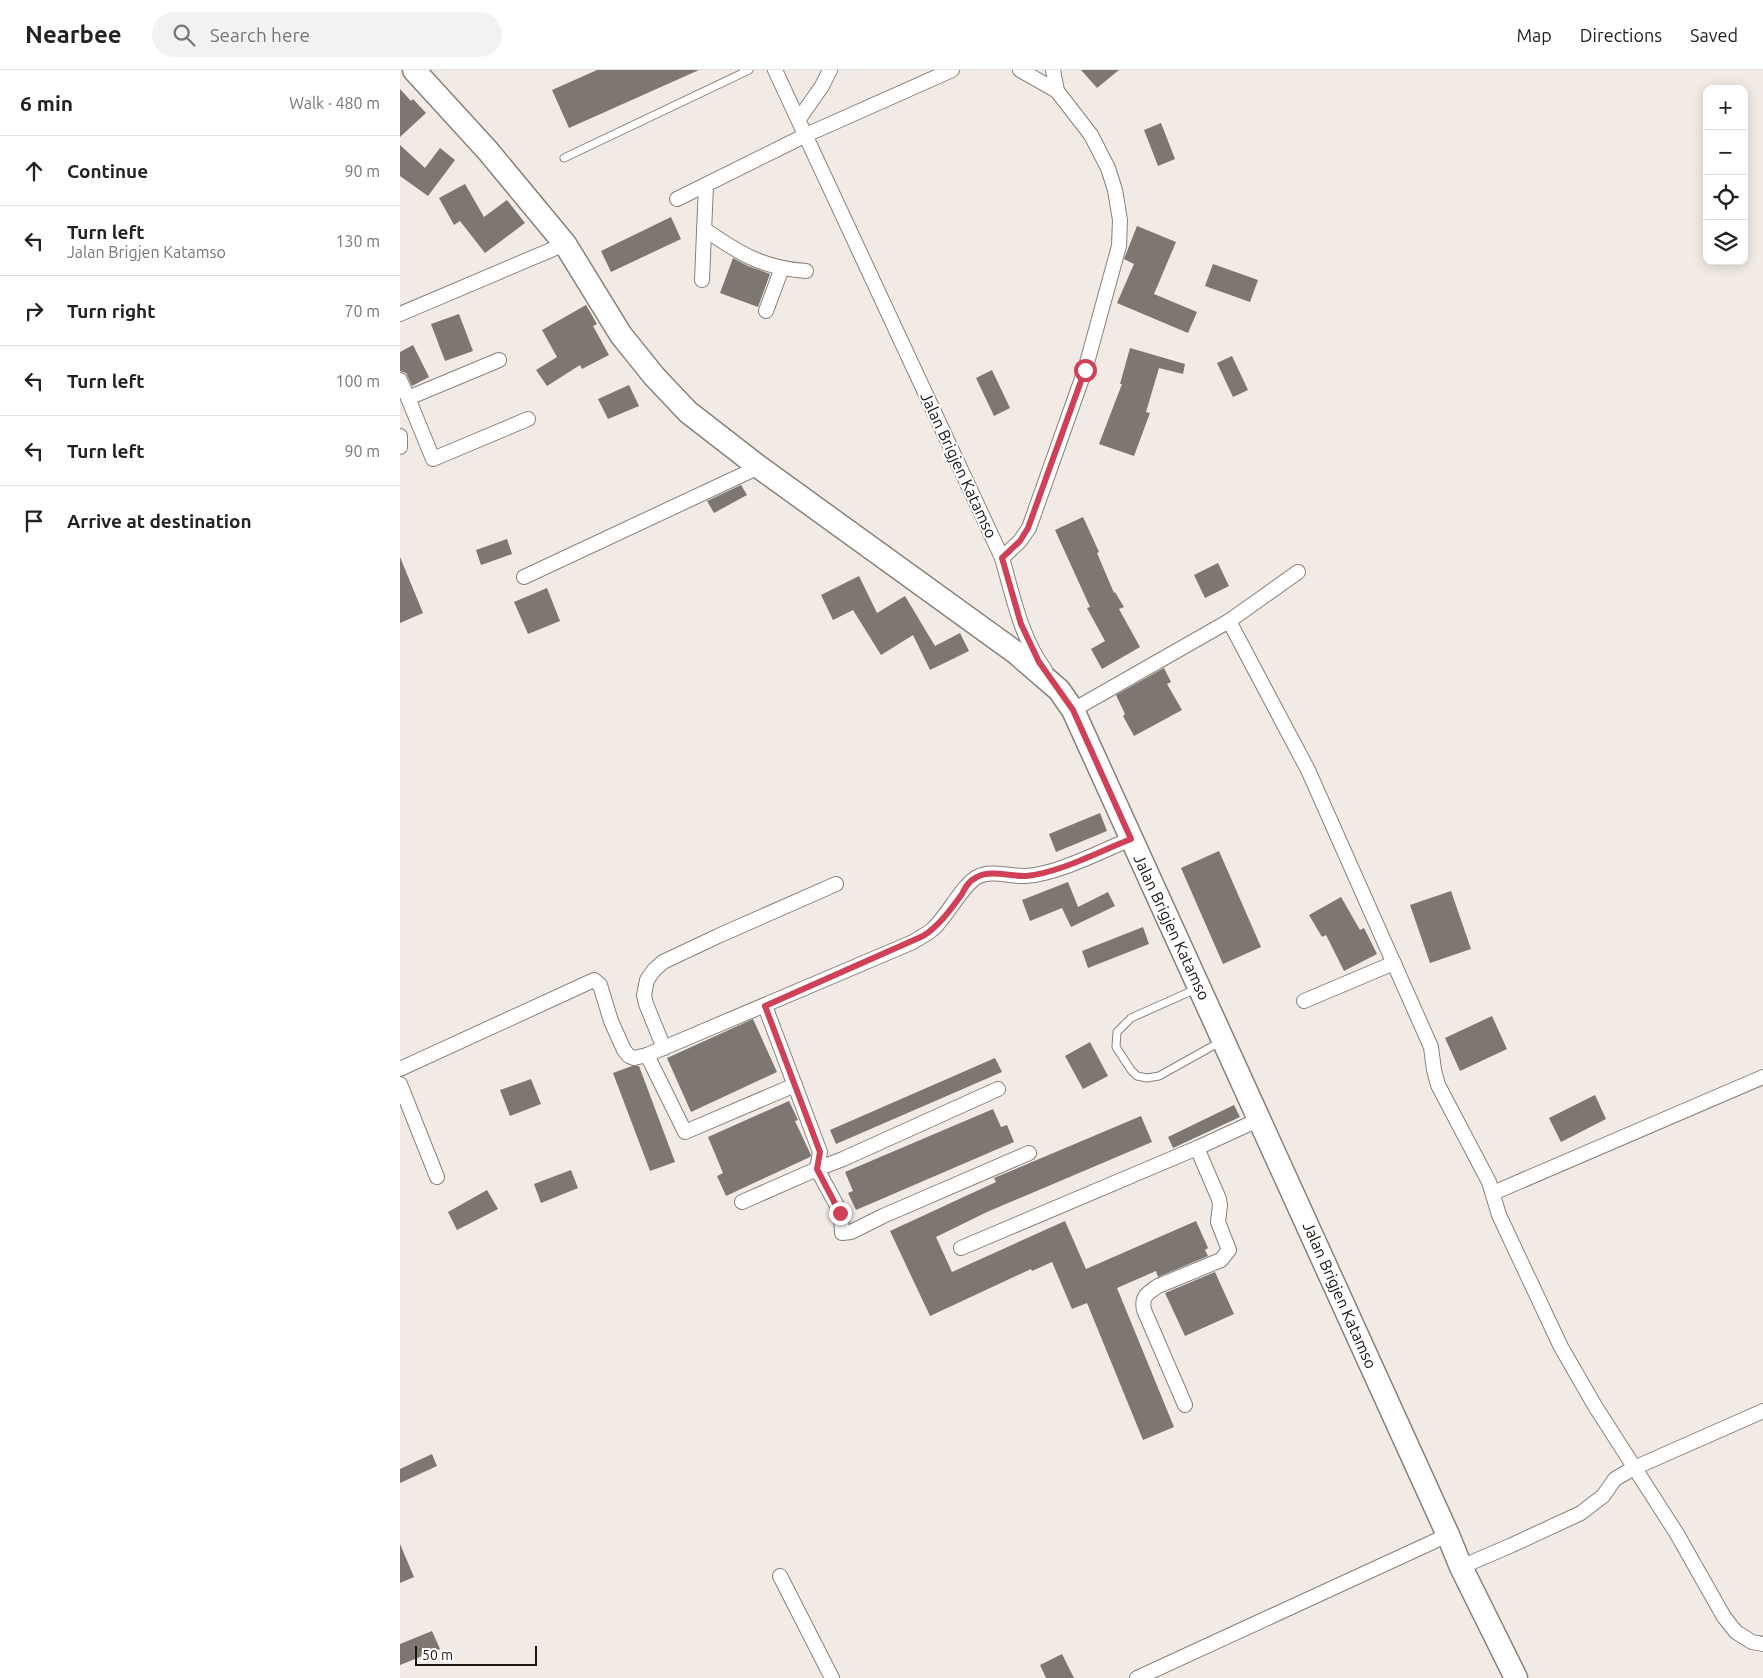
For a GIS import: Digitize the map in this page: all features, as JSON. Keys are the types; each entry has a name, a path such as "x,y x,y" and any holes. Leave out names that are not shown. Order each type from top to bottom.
{"main road":[{"path":"414,70 488,151 565,244 621,335 654,376 688,412 759,468 1015,652 1059,690"},
{"name":"Jalan Brigjen Katamso","path":"1059,690 1073,710 1260,1119 1461,1567 1516,1678"}],"street":[{"name":"Jalan Brigjen Katamso","path":"775,70 1002,558 1021,624 1039,662 1059,690"},
{"path":"799,119 822,86 830,70"},
{"path":"677,199 806,135 952,70"},
{"path":"1002,558 1020,541 1028,528 1085,370 1119,246 1120,220 1116,190 1108,168 1091,135 1057,91 1020,70"},
{"path":"1053,70 1057,91"},
{"path":"702,280 706,185"},
{"path":"704,229 744,255 767,265 806,271"},
{"path":"400,314 565,244"},
{"path":"766,311 782,268"},
{"path":"408,398 499,360"},
{"path":"400,380 433,458 528,419"},
{"path":"400,436 400,447"},
{"path":"524,577 759,468"},
{"path":"1073,710 1229,621 1298,572"},
{"path":"1229,621 1308,770 1431,1047 1438,1085 1489,1182 1499,1215 1561,1347 1634,1468 1677,1534 1724,1617 1736,1632 1752,1642 1763,1644"},
{"path":"400,1069 594,980 600,985 624,1050 629,1056 634,1058 647,1055 765,1006 923,936 934,929 963,892 967,883 978,876 992,874 1024,876 1047,873 1131,839"},
{"path":"664,1048 644,995 647,980 654,970 663,962 836,884"},
{"path":"1304,1001 1394,963"},
{"path":"765,1006 820,1152 817,1169 840,1213 842,1233 852,1232 883,1216 1029,1153"},
{"path":"647,1055 686,1132 795,1085"},
{"path":"1493,1193 1763,1078"},
{"path":"400,1084 437,1177"},
{"path":"742,1202 998,1089"},
{"path":"962,1248 1197,1148 1260,1119"},
{"path":"1185,1405 1142,1303 1143,1297 1154,1289 1221,1260 1229,1250 1218,1222 1219,1199 1197,1148"},
{"path":"1461,1567 1512,1546 1581,1513 1603,1496 1615,1479 1634,1468 1763,1410"},
{"path":"1137,1678 1448,1535"},
{"path":"780,1576 832,1678"}],"lane":[{"path":"564,158 749,70"},
{"path":"1200,987 1131,1018 1117,1032 1116,1047 1130,1070 1137,1076 1147,1078 1159,1076 1223,1041"}],"building":[{"path":"597,70 699,70 569,128 552,90"},
{"path":"1081,70 1119,70 1097,88"},
{"path":"400,89 426,113 400,137"},
{"path":"1161,123 1175,159 1158,166 1144,130"},
{"path":"400,145 425,168 440,148 455,160 428,196 400,176"},
{"path":"465,184 484,217 507,200 525,223 485,253 460,221 454,225 439,198"},
{"path":"671,217 681,239 611,272 601,251"},
{"path":"1137,226 1176,242 1154,294 1197,312 1188,333 1117,303 1134,264 1124,259"},
{"path":"733,258 770,274 758,307 720,293"},
{"path":"1213,264 1258,280 1250,302 1205,286"},
{"path":"586,305 597,324 593,326 609,355 582,369 580,365 547,386 536,370 557,357 542,330"},
{"path":"459,314 473,351 445,361 431,324"},
{"path":"413,345 429,377 412,386 406,373 400,371 400,352"},
{"path":"1130,348 1185,364 1183,374 1159,368 1146,412 1150,413 1134,456 1099,444 1122,384 1120,384"},
{"path":"1232,356 1248,390 1233,397 1217,363"},
{"path":"992,370 1010,408 994,416 976,378"},
{"path":"629,385 639,406 608,419 598,399"},
{"path":"741,485 747,495 714,513 707,501"},
{"path":"1083,517 1099,552 1097,553 1114,593 1124,607 1119,609 1140,647 1102,669 1091,649 1105,641 1087,608 1090,607 1055,530"},
{"path":"507,539 512,554 481,565 476,550"},
{"path":"400,557 423,613 400,623"},
{"path":"1218,563 1229,586 1205,598 1194,575"},
{"path":"859,576 877,613 905,596 935,646 960,633 969,651 930,670 913,635 881,655 853,610 833,620 821,595"},
{"path":"547,588 560,621 528,634 514,602"},
{"path":"1164,668 1171,682 1167,684 1182,710 1134,736 1123,716 1125,714 1116,695"},
{"path":"1100,813 1107,831 1056,852 1049,834"},
{"path":"1219,851 1261,947 1223,964 1181,868"},
{"path":"1068,882 1078,907 1108,892 1115,906 1071,927 1062,908 1030,921 1022,900"},
{"path":"1451,891 1471,949 1430,963 1410,905"},
{"path":"1341,897 1360,930 1364,928 1377,954 1344,971 1326,935 1322,937 1309,915"},
{"path":"1143,927 1149,944 1088,968 1082,951"},
{"path":"1492,1016 1507,1049 1460,1071 1445,1038"},
{"path":"753,1019 777,1072 691,1112 667,1058"},
{"path":"1090,1042 1108,1076 1083,1089 1065,1056"},
{"path":"995,1058 1002,1072 836,1144 830,1130"},
{"path":"632,1066 639,1066 675,1162 650,1171 613,1073"},
{"path":"531,1079 541,1104 510,1116 500,1090"},
{"path":"1595,1095 1606,1119 1561,1142 1549,1118"},
{"path":"789,1101 798,1120 795,1121 811,1155 810,1157 726,1196 717,1176 723,1173 708,1137"},
{"path":"1234,1105 1240,1117 1173,1148 1168,1137"},
{"path":"993,1109 1001,1127 1007,1125 1014,1142 856,1210 848,1193 853,1191 845,1172"},
{"path":"1141,1116 1152,1142 987,1212 936,1237 952,1272 1065,1221 1086,1269 1196,1221 1208,1248 1205,1250 1208,1256 1158,1277 1156,1271 1117,1288 1174,1427 1143,1440 1087,1303 1072,1309 1052,1262 1032,1271 1031,1269 930,1316 890,1231 996,1182 994,1178"},
{"path":"571,1170 578,1188 541,1203 534,1184"},
{"path":"487,1190 498,1209 457,1230 448,1212"},
{"path":"1215,1272 1234,1314 1185,1336 1165,1293"},
{"path":"432,1454 437,1466 400,1483 400,1469"},
{"path":"400,1544 414,1577 400,1583"},
{"path":"432,1631 440,1649 400,1665 400,1644"},
{"path":"1062,1654 1074,1678 1046,1678 1040,1665"}],"route":[{"path":"840,1213 817,1169 820,1152 765,1006 923,936 934,929 944,917 963,892 967,883 978,876 992,874 1024,876 1047,873 1131,839 1073,710 1039,662 1021,624 1002,558 1020,541 1028,528 1085,370"}]}
